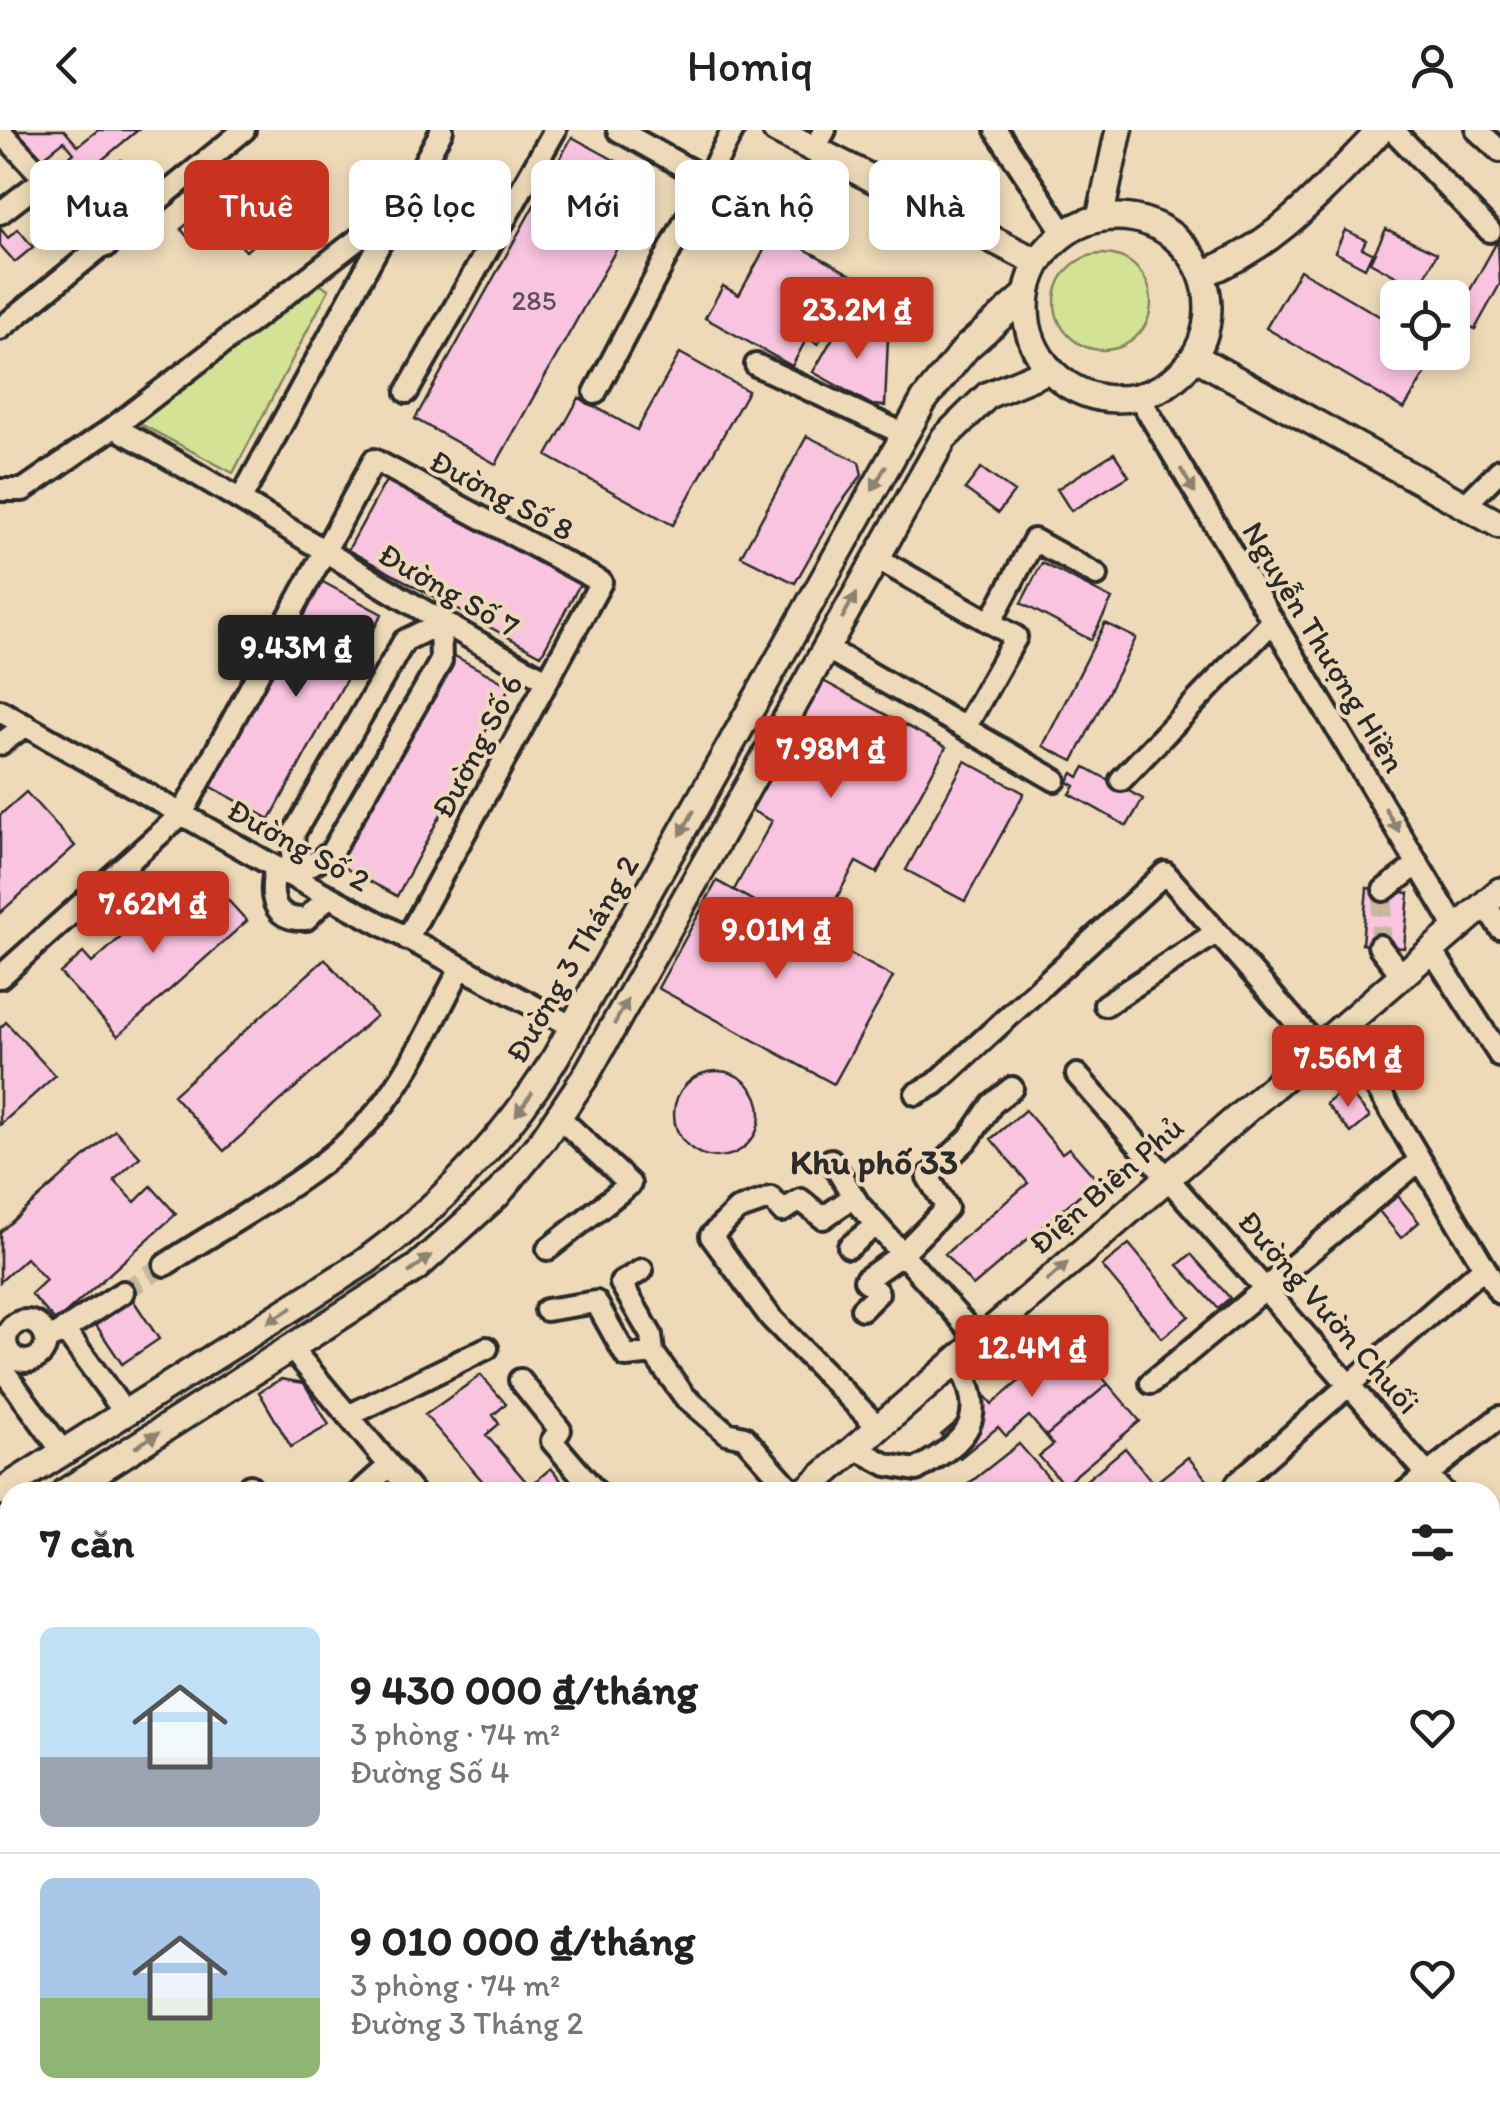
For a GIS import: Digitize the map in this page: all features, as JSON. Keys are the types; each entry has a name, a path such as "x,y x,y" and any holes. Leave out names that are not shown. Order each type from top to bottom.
{"main road":[{"path":"776,130 820,140 1038,262"},
{"path":"1100,218 1119,130"},
{"path":"1202,274 1250,253 1279,232 1381,130"},
{"path":"1100,218 1140,220 1160,228 1178,240 1202,274 1209,311 1195,357 1170,383 1139,397 1091,396 1050,370 1034,348 1026,322 1026,294 1038,262 1064,234 1100,218"},
{"name":"Đường 3 Tháng 2","path":"16,1482 366,1261 420,1218 504,1131 573,1027 904,434 951,365 1026,294"},
{"path":"1195,357 1500,525"},
{"name":"Đường 3 Tháng 2","path":"81,1482 386,1290 444,1245 496,1195 559,1118 954,424 996,390 1050,370"},
{"name":"Điện Biên Phủ","path":"816,1482 1316,1045 1492,897"}],"street":[{"path":"164,198 244,130"},
{"path":"426,160 442,130"},
{"path":"406,392 555,130"},
{"path":"618,130 675,162"},
{"path":"716,160 733,130"},
{"path":"996,130 1064,234"},
{"path":"1392,130 1490,231"},
{"path":"1477,130 1500,151"},
{"path":"0,131 30,164"},
{"path":"0,213 30,190"},
{"path":"594,393 675,238"},
{"path":"0,490 23,490 114,427 349,246"},
{"path":"0,329 102,250"},
{"path":"242,497 377,250"},
{"path":"756,365 904,434"},
{"name":"Nguyễn Thượng Hiền","path":"1139,397 1456,928"},
{"name":"Đường Số 7","path":"114,427 242,497 440,623 547,680"},
{"name":"Đường Số 8","path":"322,549 374,460 601,582"},
{"path":"1464,506 1500,470"},
{"path":"991,621 1034,540 1097,575"},
{"path":"0,977 182,814 322,549"},
{"path":"876,558 1016,637 965,728"},
{"name":"Đường Số 6","path":"407,939 601,582"},
{"path":"1121,780 1273,622"},
{"path":"284,871 331,853 441,661 440,623 404,641 294,833 284,871 272,894 274,907 283,914 306,920 329,896"},
{"path":"826,648 1054,780"},
{"name":"Đường Số 2","path":"0,710 329,896 573,1027"},
{"path":"0,744 26,726"},
{"path":"1384,890 1418,864"},
{"path":"916,1094 935,1084 1165,873 1316,1045"},
{"path":"1492,897 1500,928"},
{"path":"1105,1004 1217,932"},
{"path":"1379,946 1401,974"},
{"path":"1431,948 1500,1056"},
{"path":"165,1265 315,1169 384,1103 420,1048 461,967"},
{"path":"1340,1026 1500,1293"},
{"name":"Đường Vườn Chuối","path":"1077,1074 1436,1482"},
{"path":"862,1309 878,1293 865,1280 902,1254 946,1208 928,1177 970,1138 992,1104 1012,1088"},
{"path":"548,1249 630,1184 559,1118"},
{"path":"831,1160 876,1225 980,1340"},
{"path":"1151,1383 1420,1160"},
{"path":"853,1196 822,1218 801,1200 782,1211 770,1198 736,1210 711,1236 771,1318 878,1428"},
{"path":"849,1247 876,1225"},
{"path":"1238,1482 1484,1266"},
{"path":"642,1270 621,1283 651,1335 653,1353 686,1398 726,1433 744,1438 783,1482"},
{"path":"55,1335 123,1292"},
{"path":"546,1310 596,1302 626,1356 653,1353"},
{"path":"63,1452 2,1356 10,1329 21,1322 55,1335 125,1413"},
{"path":"348,1416 487,1348"},
{"path":"292,1350 404,1482"},
{"path":"855,1448 887,1465 916,1470 951,1450 972,1426 974,1391 957,1360"},
{"path":"520,1380 560,1430 552,1441 587,1482"},
{"path":"1417,1482 1500,1417"},
{"path":"372,1482 390,1466"}],"green space":[{"path":"1103,254 1121,258 1137,268 1147,284 1151,302 1147,320 1137,336 1121,346 1103,350 1085,346 1069,336 1059,320 1055,302 1059,284 1069,268 1085,258"},
{"path":"310,280 329,289 233,473 135,421"}],"building":[{"path":"15,130 64,130 78,146 98,130 138,130 102,160 66,160 74,153 64,141 40,160"},
{"path":"572,137 614,160 559,160"},
{"path":"531,211 531,250 616,250 496,464 415,419"},
{"path":"0,228 8,238 18,229 30,243 30,250 15,262 0,245"},
{"path":"1386,229 1437,253 1424,280 1403,280 1370,262"},
{"path":"1345,230 1366,240 1362,248 1372,253 1365,268 1335,252"},
{"path":"1498,240 1500,284 1475,329 1470,326 1470,290"},
{"path":"764,250 806,250 855,277 818,344 807,338 792,366 705,318 723,286 739,295"},
{"path":"1300,270 1380,317 1380,370 1427,370 1404,409 1266,328"},
{"path":"846,315 888,338 885,406 872,405 813,372"},
{"path":"680,353 748,391 673,525 547,456 579,398 637,430"},
{"path":"807,436 859,462 862,475 838,507 795,583 741,556"},
{"path":"1114,453 1129,476 1071,511 1057,489"},
{"path":"981,468 1014,492 998,513 965,489"},
{"path":"387,479 580,584 541,655 348,550"},
{"path":"1042,563 1112,599 1091,640 1021,603"},
{"path":"321,581 382,614 270,819 210,786"},
{"path":"1105,623 1136,638 1073,761 1043,746"},
{"path":"451,654 510,686 397,896 338,864"},
{"path":"812,675 946,747 877,873 856,862 816,936 734,890 772,821 741,805"},
{"path":"965,761 1024,793 965,901 906,870"},
{"path":"1085,767 1143,799 1127,826 1070,794 1075,786 1068,782 1073,773 1079,777"},
{"path":"26,792 75,846 0,913 0,815"},
{"path":"187,878 213,907 225,897 247,921 118,1036 60,973 83,953 92,963"},
{"path":"717,881 893,977 834,1084 658,988"},
{"path":"1367,888 1409,893 1404,948 1362,944"},
{"path":"325,959 376,1016 224,1151 173,1095"},
{"path":"6,1022 55,1076 0,1125 0,1028"},
{"path":"717,1071 734,1074 748,1083 757,1097 757,1131 748,1145 734,1154 717,1157 700,1154 686,1145 677,1131 674,1114 677,1097 686,1083 700,1074"},
{"path":"1346,1088 1370,1117 1351,1133 1326,1104"},
{"path":"1025,1110 1062,1153 1069,1148 1097,1180 973,1286 945,1254 1028,1183 991,1139"},
{"path":"115,1130 140,1157 114,1180 135,1202 151,1186 176,1214 56,1322 31,1294 46,1280 26,1258 0,1282 0,1232"},
{"path":"1398,1196 1419,1222 1401,1238 1379,1211"},
{"path":"1129,1244 1189,1316 1162,1338 1102,1266"},
{"path":"1191,1254 1230,1298 1218,1308 1178,1265"},
{"path":"133,1300 159,1339 122,1364 96,1325"},
{"path":"1069,1339 1108,1384 1046,1436 1029,1416 1006,1436 998,1427 960,1458 941,1435 986,1397 992,1404"},
{"path":"481,1375 506,1404 493,1415 499,1424 486,1435 527,1482 483,1482 425,1415"},
{"path":"281,1379 304,1383 329,1425 291,1447 259,1392"},
{"path":"1108,1384 1140,1421 1068,1482 1061,1482 1039,1456 1053,1445 1046,1436"},
{"path":"1019,1444 1052,1482 971,1482"},
{"path":"1125,1448 1152,1482 1084,1482"},
{"path":"1188,1457 1209,1482 1157,1482"},
{"path":"551,1468 562,1482 535,1482"}],"tunnel":[{"path":"1379,946 1384,890"},
{"path":"123,1292 165,1265"}],"district":[{"name":"Khu phố 33","path":"874,1162"}]}
